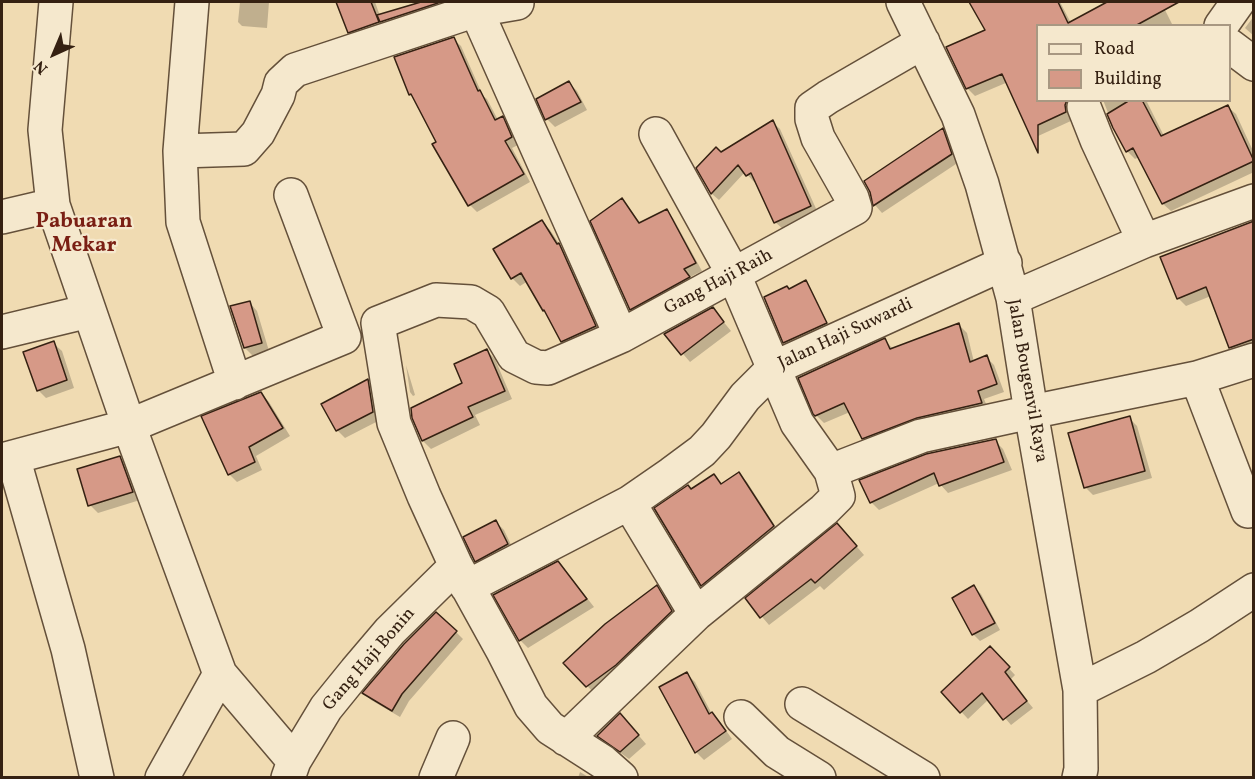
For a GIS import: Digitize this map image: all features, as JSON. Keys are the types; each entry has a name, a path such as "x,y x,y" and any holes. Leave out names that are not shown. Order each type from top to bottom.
{"street":[{"path":"56,2 45,130 53,205 129,426 220,674 291,769"},
{"path":"192,2 180,151 183,222 234,383"},
{"name":"Jalan Bougenvil Raya","path":"903,2 958,115 982,184 1013,298 1080,690 1081,769 1079,777"},
{"path":"1222,24 1238,2"},
{"path":"180,151 244,149 258,133 278,95 280,83 295,70 476,10 517,3"},
{"path":"476,10 621,336"},
{"name":"Gang Haji Raih","path":"461,576 424,496 394,423 378,323 436,300 471,302 488,312 514,356 536,368 548,368 621,336 855,208 852,198 819,138 812,119 812,108 923,42"},
{"path":"1231,47 1254,64"},
{"path":"1084,107 1144,241"},
{"path":"566,739 696,614 824,510 838,496 831,471 797,423 734,275 656,134"},
{"path":"97,777 68,649 7,459 129,426 344,337 291,195"},
{"path":"1013,298 1144,241 1254,201"},
{"path":"2,216 53,205"},
{"name":"Jalan Haji Suwardi","path":"461,576 629,503 702,451 745,397 774,368 1005,263"},
{"path":"2,332 89,311"},
{"path":"831,471 921,436 1197,378 1254,360"},
{"path":"1197,378 1248,511"},
{"path":"629,503 696,614"},
{"path":"461,576 531,706 549,728 603,762 621,777"},
{"name":"Gang Haji Bonin","path":"291,769 326,708 390,631 461,576"},
{"path":"1080,690 1146,657 1254,590"},
{"path":"162,777 220,674"},
{"path":"802,704 923,777"},
{"path":"741,717 777,752 819,777"},
{"path":"436,777 453,738"}],"building":[{"path":"336,2 371,2 379,22 348,33"},
{"path":"421,2 438,3 380,22 377,15"},
{"path":"969,2 1058,2 1068,23 1107,2 1179,2 1139,24 1036,24 1036,102 1066,102 1066,112 1038,125 1038,153 1002,74 966,89 946,47 985,30"},
{"path":"454,37 478,91 480,90 495,120 503,116 512,137 505,141 524,174 468,206 432,144 436,142 411,94 409,95 394,57"},
{"path":"569,81 581,102 545,120 536,99"},
{"path":"1127,102 1143,102 1161,136 1228,105 1254,161 1162,204 1133,148 1126,152 1107,114"},
{"path":"773,120 811,206 774,223 751,173 746,176 738,165 711,194 696,168 716,147 721,152"},
{"path":"943,128 952,154 873,206 870,192 864,181"},
{"path":"622,198 639,223 667,209 696,263 684,269 690,277 630,310 590,221"},
{"path":"542,220 557,244 559,243 596,326 561,342 521,273 511,279 493,249"},
{"path":"1254,221 1254,339 1229,348 1206,287 1177,299 1160,257"},
{"path":"806,280 827,323 783,343 764,297 787,286 789,289"},
{"path":"250,301 262,343 244,348 230,306"},
{"path":"713,307 724,322 681,355 664,334"},
{"path":"959,323 970,362 987,355 997,384 978,391 982,403 917,418 862,439 844,403 815,416 813,414 798,378 885,338 890,349"},
{"path":"54,341 67,380 37,391 23,352"},
{"path":"487,349 505,391 468,407 473,417 422,441 412,418 411,408 462,383 454,364"},
{"path":"368,379 373,412 336,431 321,404"},
{"path":"261,392 283,428 249,447 255,462 228,475 201,416"},
{"path":"1130,416 1145,471 1084,488 1068,433"},
{"path":"996,439 1004,462 939,486 934,473 870,503 859,480 926,454"},
{"path":"120,456 133,492 88,506 77,469"},
{"path":"739,472 774,526 701,586 654,508 688,485 691,489 714,474 721,484"},
{"path":"496,520 508,544 475,562 463,537"},
{"path":"837,523 857,546 815,583 811,579 760,618 745,598"},
{"path":"558,561 587,599 519,641 493,595"},
{"path":"657,585 672,611 616,665 586,687 563,663 605,624"},
{"path":"974,585 995,623 972,635 952,598"},
{"path":"436,612 457,631 402,694 392,711 362,693 404,644"},
{"path":"990,646 1010,667 1005,672 1027,701 1003,720 982,693 960,713 941,692"},
{"path":"687,672 709,714 712,712 726,731 695,753 659,687"},
{"path":"620,713 639,735 620,752 597,736"}],"district":[{"name":"Pabuaran Mekar","path":"84,235"}]}
